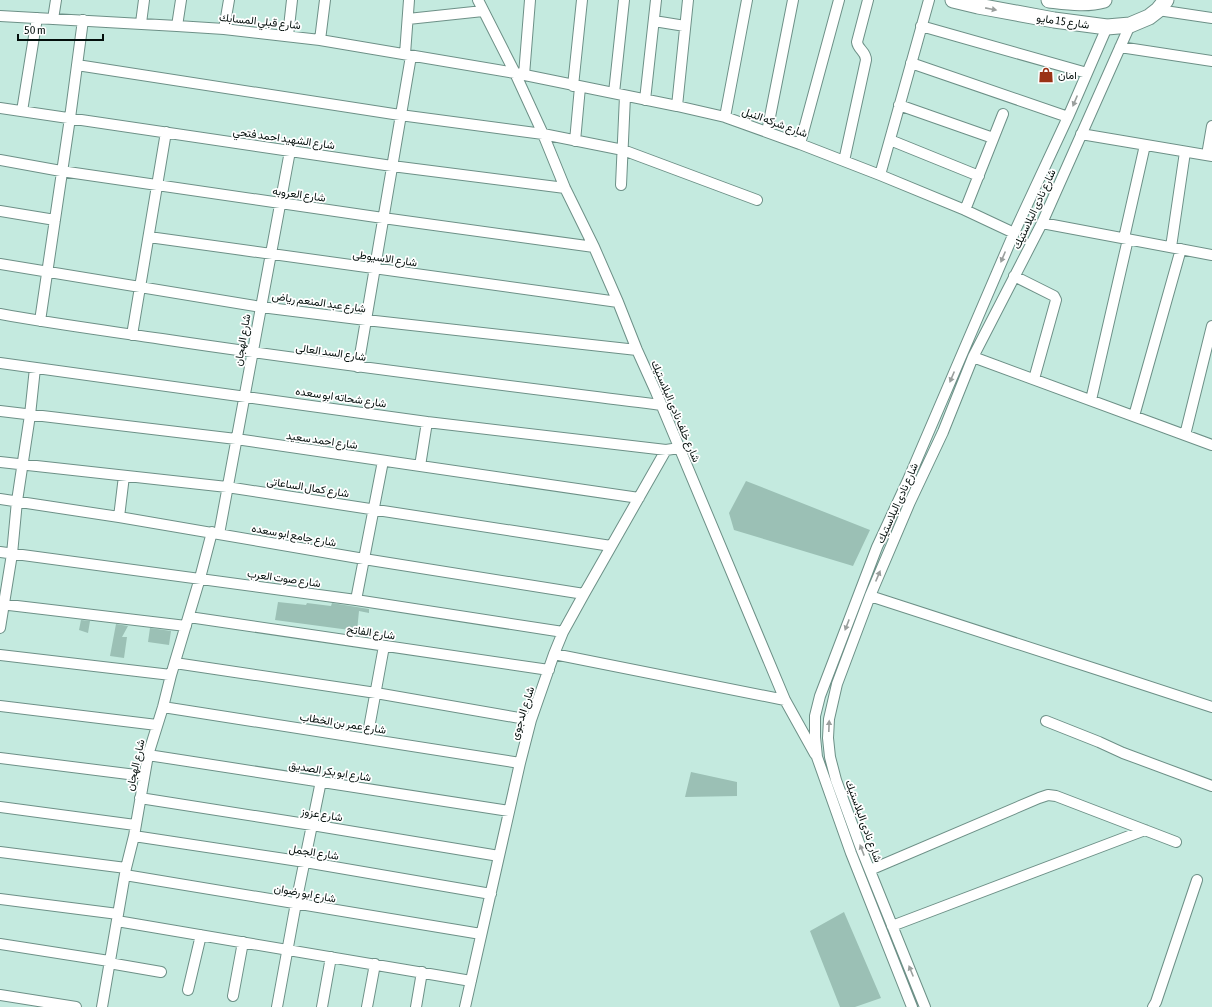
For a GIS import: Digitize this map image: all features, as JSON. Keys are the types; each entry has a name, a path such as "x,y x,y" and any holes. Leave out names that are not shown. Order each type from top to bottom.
{"main road":[{"name":"شارع 15 مايو","path":"953,0 1054,20 1107,27 1130,25 1149,17 1162,5"},
{"name":"شارع 15 مايو","path":"1050,0 1098,2 1104,0"}],"street":[{"path":"53,19 56,0"},
{"path":"141,23 144,0"},
{"path":"178,26 181,0"},
{"path":"224,29 229,0"},
{"path":"288,36 292,0"},
{"path":"320,40 326,0"},
{"path":"358,367 400,115 408,55 409,0"},
{"name":"شارع خلف نادى البلاستيك","path":"478,0 520,74 565,188 594,247 618,302 785,700 817,757"},
{"path":"520,74 530,0"},
{"path":"575,141 582,0"},
{"path":"621,185 623,150 620,95 624,0"},
{"path":"645,100 656,0"},
{"path":"677,106 688,0"},
{"path":"725,116 747,0"},
{"path":"768,132 793,0"},
{"path":"800,144 839,0"},
{"path":"844,161 866,60 865,53 858,46 857,42 868,0"},
{"path":"880,175 929,0"},
{"path":"1162,5 1212,18"},
{"path":"408,19 483,11"},
{"name":"شارع قبلي المسابك","path":"0,16 141,23 224,29 288,36 320,40 520,74"},
{"path":"22,111 37,18"},
{"path":"40,321 83,20"},
{"path":"654,21 685,26"},
{"name":"شارع نادى البلاستيك","path":"925,1007 836,780 830,757 828,738 829,719 837,684 870,596 910,502 943,432 973,357 1042,223 1130,25"},
{"path":"922,26 1087,73"},
{"name":"شارع نادى البلاستيك","path":"912,1007 852,853 817,757 815,716 830,668 877,547 908,480 1014,233 1068,117 1107,27"},
{"path":"1120,47 1212,61"},
{"path":"911,63 1068,117"},
{"path":"77,64 400,115 543,134 623,150 757,200"},
{"name":"شارع شركه النيل","path":"520,74 725,116 880,175 965,210 1014,233"},
{"path":"899,105 993,138"},
{"name":"شارع الشهيد احمد فتحي","path":"0,108 392,166 565,188"},
{"path":"965,210 1003,114"},
{"path":"1081,134 1210,156 1212,126"},
{"path":"132,335 166,132"},
{"path":"890,140 979,176"},
{"path":"1091,400 1145,145"},
{"name":"شارع الهجان","path":"102,1007 117,918 134,836 148,755 200,578 215,533 227,487 290,151"},
{"path":"1171,247 1185,152"},
{"name":"شارع العروبه","path":"0,160 61,171 594,247"},
{"path":"0,211 55,220"},
{"path":"1042,223 1212,255"},
{"name":"شارع الاسيوطى","path":"149,237 618,302"},
{"path":"1134,416 1181,249"},
{"name":"شارع عبد المنعم رياض","path":"0,264 140,288 261,306 366,320 637,350"},
{"path":"1014,276 1054,296 1056,300 1034,379"},
{"name":"شارع السد العالى","path":"0,314 252,353 660,405"},
{"path":"1185,435 1212,326"},
{"path":"973,357 1212,445"},
{"name":"شارع شحاته ابو سعده","path":"0,363 427,422 666,450 679,448"},
{"path":"0,628 2,605 12,554 17,501 30,415 35,368"},
{"name":"شارع احمد سعيد","path":"0,411 236,439 639,498"},
{"path":"420,466 427,422"},
{"name":"شارع الدجوى","path":"464,1007 520,763 531,720 554,654 563,632 666,450"},
{"path":"356,600 383,461"},
{"name":"شارع كمال الساعاتى","path":"0,465 23,465 227,487 611,546"},
{"path":"119,516 124,476"},
{"name":"شارع جامع ابو سعده","path":"0,499 119,516 364,559 584,594"},
{"name":"شارع صوت العرب","path":"0,552 356,600 563,632"},
{"path":"870,596 1212,707"},
{"name":"شارع الفاتح","path":"2,605 187,622 384,646 549,670"},
{"path":"367,739 384,646"},
{"path":"554,654 785,700"},
{"path":"0,656 171,675"},
{"path":"175,663 531,720"},
{"path":"0,706 157,725"},
{"name":"شارع عمر بن الخطاب","path":"163,708 520,763"},
{"path":"1046,721 1123,753 1212,786"},
{"name":"شارع ابو بكر الصديق","path":"148,755 509,811"},
{"path":"0,758 144,776"},
{"path":"277,1007 287,949 321,781"},
{"path":"870,870 1048,795 1056,796 1176,842"},
{"name":"شارع عزوز","path":"140,798 499,856"},
{"path":"0,807 135,825"},
{"path":"892,926 1145,830"},
{"name":"شارع الجمل","path":"134,836 304,862 491,894"},
{"name":"شارع ابو رضوان","path":"0,852 126,871 296,903 481,934"},
{"path":"1153,1007 1197,880"},
{"path":"0,899 117,918 201,935 470,981"},
{"path":"188,990 201,935"},
{"path":"233,996 243,942"},
{"path":"0,944 161,972"},
{"path":"322,1007 331,957"},
{"path":"367,1007 375,964"},
{"path":"416,1007 422,972"},
{"path":"0,995 76,1007"}],"building":[{"path":"746,481 870,530 853,566 734,530 729,513"},
{"path":"278,602 331,606 332,603 369,609 369,613 359,611 357,631 275,620"},
{"path":"81,620 90,621 88,633 79,630"},
{"path":"116,624 128,626 122,637 127,637 124,658 110,656"},
{"path":"150,628 171,631 169,645 148,642"},
{"path":"691,772 737,782 737,796 685,797"},
{"path":"844,912 881,998 855,1007 840,1007 810,931"}],"place":[{"name":"امان","path":"1046,75"}]}
